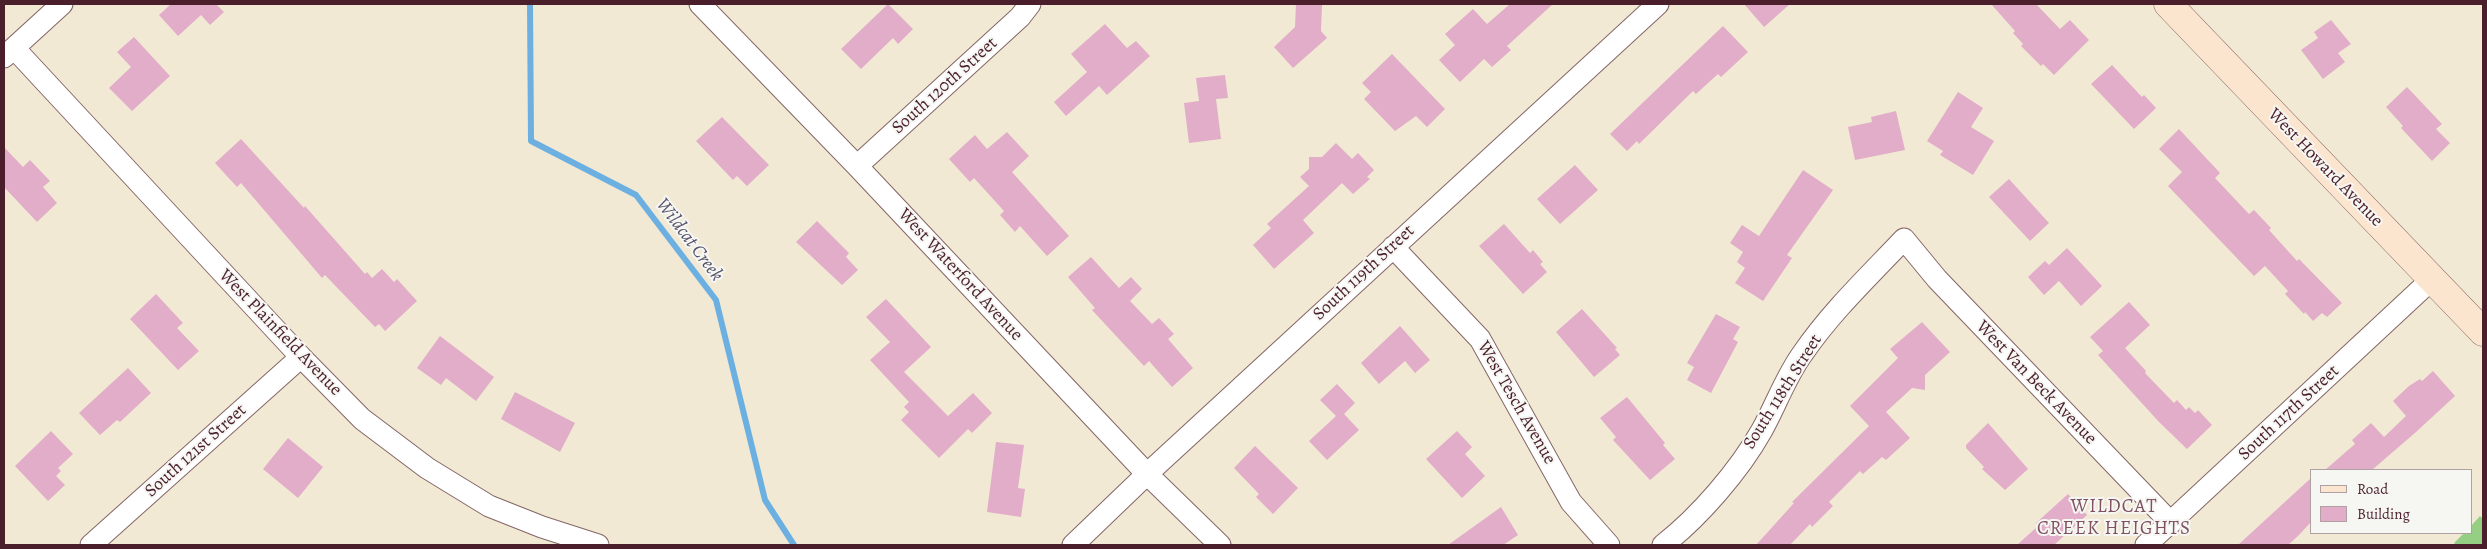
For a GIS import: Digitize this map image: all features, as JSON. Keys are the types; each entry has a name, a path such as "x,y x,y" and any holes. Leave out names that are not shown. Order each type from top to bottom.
{"street":[{"path":"9,53 62,4"},
{"name":"West Waterford Avenue","path":"700,4 857,166 1146,474 1220,545"},
{"name":"South 120th Street","path":"857,166 1020,17 1030,4"},
{"name":"South 119th Street","path":"1073,545 1146,474 1658,4"},
{"name":"West Howard Avenue","path":"2168,4 2483,332"},
{"name":"West Plainfield Avenue","path":"9,53 362,419 427,468 489,506 542,527 598,545"},
{"name":"West Van Beck Avenue","path":"1904,239 1937,280 2171,523"},
{"name":"South 118th Street","path":"1663,545 1685,528 1732,472 1761,432 1808,347 1847,298 1904,239"},
{"name":"West Tesch Avenue","path":"1393,247 1480,339 1571,502 1609,545"},
{"name":"South 117th Street","path":"2146,545 2431,280"},
{"name":"South 121st Street","path":"91,545 301,357"}],"green space":[{"path":"2480,516 2483,519 2483,545 2456,545 2454,543 2463,534 2472,534 2472,525"}],"building":[{"path":"171,4 216,4 224,12 210,25 201,15 178,36 159,15"},
{"path":"888,4 913,29 898,44 893,38 861,69 841,49"},
{"path":"1296,4 1322,5 1321,31 1327,38 1293,68 1274,47 1295,27"},
{"path":"1510,4 1553,4 1507,46 1511,50 1492,67 1484,59 1460,82 1439,60 1455,45 1445,34 1473,9 1487,24"},
{"path":"1744,4 1790,4 1764,27"},
{"path":"1991,4 2036,4 2060,29 2070,20 2089,40 2054,75 2043,64 2041,66 2021,46 2023,44 2013,33 2015,31"},
{"path":"2331,20 2351,44 2338,53 2345,62 2323,79 2301,50 2318,38 2314,32"},
{"path":"1105,24 1127,48 1136,41 1150,56 1107,95 1099,86 1066,116 1054,102 1087,72 1071,54"},
{"path":"1723,26 1748,52 1721,77 1718,74 1696,94 1693,91 1639,144 1637,141 1627,151 1610,134"},
{"path":"134,37 170,76 132,111 109,88 131,67 117,52"},
{"path":"1392,54 1445,109 1427,127 1416,116 1395,131 1364,99 1371,92 1362,83"},
{"path":"2112,65 2142,97 2144,95 2156,108 2134,129 2091,84"},
{"path":"1225,75 1228,98 1216,99 1221,139 1189,143 1184,103 1199,101 1196,78"},
{"path":"2407,87 2442,124 2436,129 2450,143 2432,161 2401,128 2403,126 2386,107"},
{"path":"1958,92 1983,108 1971,127 1994,141 1973,175 1940,155 1943,151 1927,141"},
{"path":"1896,111 1905,150 1855,160 1848,127 1872,122 1871,117"},
{"path":"722,117 769,165 747,186 737,176 733,180 696,141"},
{"path":"2179,129 2220,173 2215,178 2249,214 2254,210 2297,261 2299,259 2342,303 2327,317 2322,313 2313,321 2305,312 2304,314 2285,294 2288,291 2265,266 2254,276 2168,186 2182,172 2159,149"},
{"path":"1007,132 1029,156 1012,172 1069,236 1047,256 1020,226 1015,232 1000,215 1004,211 974,178 970,182 949,159 975,135 987,149"},
{"path":"241,139 304,208 305,206 365,274 367,272 372,278 382,269 394,282 397,279 417,301 385,331 379,324 375,327 325,275 322,278 241,183 237,187 215,163"},
{"path":"1336,143 1352,159 1358,153 1374,170 1367,177 1370,179 1353,194 1342,183 1303,220 1314,233 1274,269 1253,245 1271,228 1267,224 1309,186 1300,177 1309,169 1309,157 1322,157"},
{"path":"4,147 23,167 30,160 50,181 43,187 57,203 37,222 4,187"},
{"path":"1575,165 1598,190 1560,224 1537,199"},
{"path":"1803,170 1833,190 1787,255 1792,258 1763,301 1735,283 1745,268 1737,262 1743,252 1730,243 1742,225 1759,236"},
{"path":"2009,179 2049,223 2030,241 1989,197"},
{"path":"817,221 849,253 846,257 858,270 842,285 796,242"},
{"path":"1504,224 1530,253 1533,250 1543,262 1540,264 1547,272 1523,294 1479,246"},
{"path":"2067,248 2102,286 2081,306 2059,281 2044,295 2028,277 2045,261 2049,265"},
{"path":"1091,257 1119,288 1131,277 1142,289 1130,301 1152,324 1159,318 1174,334 1168,339 1193,368 1172,387 1149,361 1144,366 1092,310 1095,308 1068,277"},
{"path":"156,294 183,323 177,328 199,351 178,370 130,319"},
{"path":"886,299 931,347 904,372 948,416 973,393 992,413 972,433 968,429 939,458 901,420 909,412 904,407 909,402 870,360 890,342 866,317"},
{"path":"2129,302 2150,325 2125,348 2146,371 2145,373 2174,403 2177,400 2186,410 2189,407 2195,413 2198,410 2212,425 2187,449 2159,422 2098,355 2103,351 2090,337"},
{"path":"1582,309 1617,348 1615,349 1620,355 1594,377 1556,332"},
{"path":"1716,314 1740,327 1733,339 1738,342 1711,393 1687,380 1694,367 1687,363"},
{"path":"1922,322 1950,352 1925,375 1925,390 1912,388 1886,412 1910,438 1886,460 1882,457 1863,474 1860,471 1829,502 1833,506 1812,527 1810,524 1790,545 1756,545 1794,503 1792,502 1869,426 1850,406 1898,358 1890,349"},
{"path":"1400,326 1430,360 1415,373 1405,361 1379,384 1361,363"},
{"path":"440,336 494,377 476,401 446,378 441,385 417,368"},
{"path":"128,368 151,393 120,422 117,420 100,435 79,413"},
{"path":"2433,371 2455,396 2373,469 2326,469 2355,444 2352,440 2371,423 2384,437 2406,416 2393,401 2409,386 2420,379 2422,381"},
{"path":"1337,384 1355,403 1344,414 1359,430 1327,460 1309,441 1336,416 1320,400"},
{"path":"515,392 575,423 560,452 501,419"},
{"path":"1627,397 1665,443 1663,445 1675,459 1650,480 1613,440 1616,437 1600,418"},
{"path":"1988,423 2028,469 2005,490 1982,469 1984,467 1966,448 1966,445"},
{"path":"51,431 73,454 58,468 61,471 56,476 65,485 48,501 15,466"},
{"path":"1457,431 1472,447 1465,454 1485,476 1462,498 1426,459"},
{"path":"288,438 323,467 298,498 263,469"},
{"path":"996,442 1024,445 1018,488 1025,489 1021,517 987,512"},
{"path":"1255,446 1298,488 1273,514 1256,497 1259,494 1234,468"},
{"path":"2310,479 2310,523 2299,535 2288,545 2238,545"},
{"path":"2068,494 2087,515 2054,545 2017,545 2038,526 2036,523"},
{"path":"1501,507 1518,535 1503,545 1448,545"}],"waterway":[{"name":"Wildcat Creek","path":"530,4 531,141 636,195 716,300 765,500 794,545"}],"district":[{"name":"WILDCAT CREEK HEIGHTS","path":"2114,518"}]}
